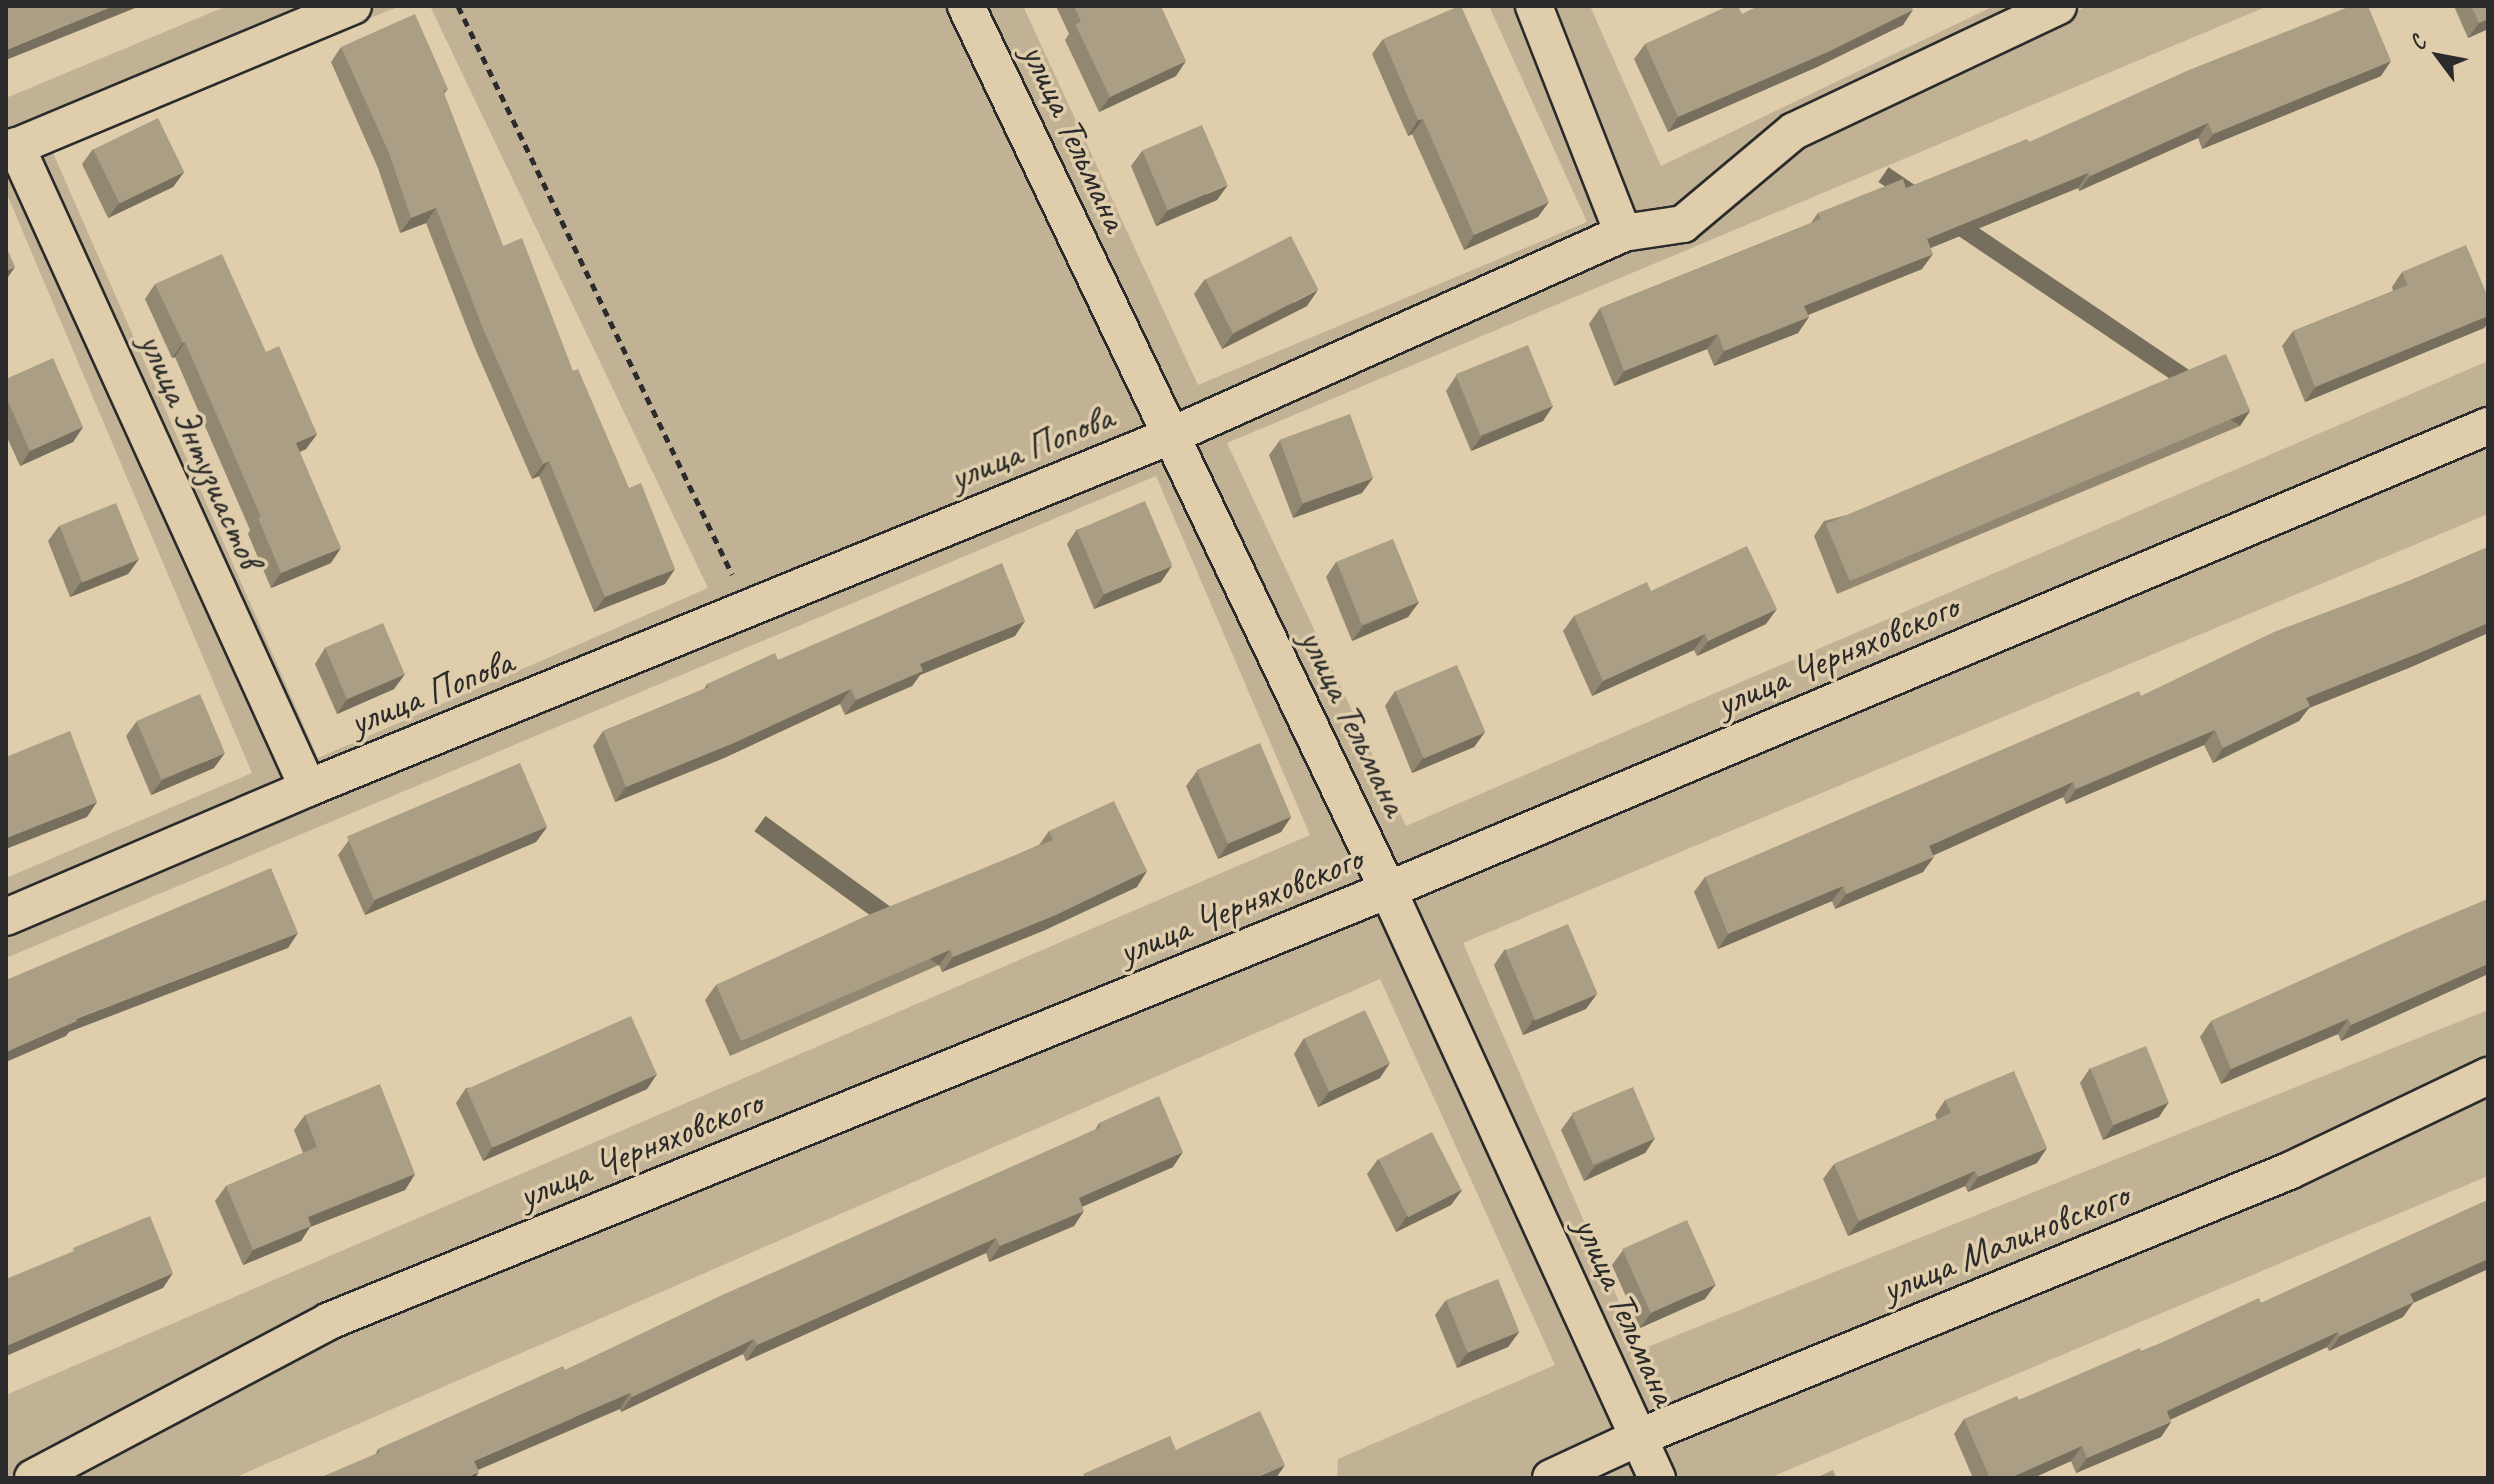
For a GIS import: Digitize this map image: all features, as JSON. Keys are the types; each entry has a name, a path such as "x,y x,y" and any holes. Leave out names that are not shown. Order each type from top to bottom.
{"street":[{"path":"11,148 353,6"},
{"name":"улица Тельмана","path":"966,6 1388,890 1657,1478"},
{"path":"1534,6 1623,233"},
{"name":"улица Попова","path":"6,917 308,788 1170,436 1623,233 1683,224 1794,131 2058,6"},
{"name":"улица Энтузиастов","path":"11,148 308,788"},
{"name":"улица Черняховского","path":"33,1478 329,1321 1388,890 2488,426"},
{"name":"улица Малиновского","path":"1551,1478 1637,1438 2289,1171 2488,1076"}],"path":[{"path":"458,6 748,607"}],"shaded area":[{"path":"227,6 331,6 6,142 6,98"},
{"path":"372,6 400,6 50,146 318,758 708,588 430,6 951,6 1145,409 1146,428 311,779 28,147"},
{"path":"975,6 1023,6 1198,385 1587,222 1489,6 1525,6 1606,229 1195,410 1179,410"},
{"path":"1538,6 1590,6 1661,166 1994,6 2033,6 1677,217 1637,222"},
{"path":"2087,6 2268,6 1227,443 1406,826 2488,361 2488,412 1404,869 1385,861 1193,441 1625,243 1801,142"},
{"path":"6,159 298,786 6,909 6,878 252,773 6,192"},
{"path":"2488,436 2488,514 1463,943 1640,1350 2488,1010 2488,1063 2286,1161 1649,1419 1404,909 1420,887"},
{"path":"1158,455 1170,460 1367,875 1356,894 328,1311 6,1478 6,1395 1310,835 1156,476 6,958 6,927"},
{"path":"1366,912 1389,921 1617,1424 1611,1438 1526,1478 1337,1478 1338,1459 1555,1365 1380,979 234,1478 55,1478 336,1329"},
{"path":"2488,1086 2488,1176 1769,1478 1666,1478 1654,1450"},
{"path":"1622,1461 1638,1467 1644,1478 1585,1478"}],"building":[{"path":"6,6 113,6 6,50"},
{"path":"1074,6 1161,6 1186,61 1110,97 1075,24 1081,22"},
{"path":"1459,6 1549,202 1474,235 1423,119 1418,120 1383,39"},
{"path":"1728,6 1738,6 1742,14 1758,6 1911,6 1913,10 1828,52 1678,117 1645,44"},
{"path":"2351,6 2368,6 2391,61 2213,134 2208,123 2090,176 2088,173 1927,239 1933,254 1804,306 1809,317 1724,351 1718,334 1624,371 1600,308 1821,219 1818,213 1903,179 1906,188 2027,139 2029,142 2189,70"},
{"path":"2471,6 2488,6 2488,19 2479,23"},
{"path":"415,14 448,89 443,91 503,246 522,238 573,371 578,369 629,488 641,483 675,569 605,597 549,461 543,464 484,331 436,208 411,218 389,153 341,47"},
{"path":"158,118 184,172 120,203 93,150"},
{"path":"1202,125 1227,185 1168,210 1142,150"},
{"path":"1291,236 1318,289 1233,333 1205,280"},
{"path":"2466,245 2488,297 2488,316 2315,387 2293,331 2408,285 2402,272"},
{"path":"6,246 15,267 6,271"},
{"path":"222,254 266,352 279,346 317,434 296,443 341,548 281,573 258,518 261,517 185,342 155,284"},
{"path":"1528,345 1553,406 1480,435 1456,374"},
{"path":"2226,354 2250,411 1850,581 1826,524"},
{"path":"53,358 83,427 30,451 6,397 6,379"},
{"path":"1350,414 1373,478 1303,504 1280,440"},
{"path":"1145,501 1172,565 1104,594 1077,530"},
{"path":"116,503 139,560 82,582 59,526"},
{"path":"1393,539 1418,602 1362,625 1336,562"},
{"path":"1747,546 1777,609 1708,641 1705,634 1603,681 1574,616 1647,582 1651,591"},
{"path":"2488,547 2488,623 2306,698 2310,706 2223,748 2215,730 2076,789 2073,782 1929,846 1934,857 1846,894 1843,886 1728,934 1705,877 2139,691 2141,696 2274,632 2419,577"},
{"path":"1002,563 1025,621 920,664 923,671 856,700 851,689 734,743 626,787 603,731 709,687 707,684 775,653 778,660"},
{"path":"383,623 405,675 347,699 325,648"},
{"path":"1457,665 1486,732 1424,758 1395,691"},
{"path":"200,694 225,753 161,780 136,721"},
{"path":"70,731 97,802 6,838 6,757"},
{"path":"1260,743 1291,817 1228,844 1196,770"},
{"path":"520,763 547,827 374,900 347,836"},
{"path":"1114,801 1147,871 1056,915 953,957 950,950 741,1041 716,985 866,916 1053,840 1049,831"},
{"path":"271,868 298,933 76,1019 6,1052 6,980"},
{"path":"2488,899 2488,964 2351,1025 2348,1019 2231,1069 2211,1021"},
{"path":"1568,924 1598,994 1535,1021 1505,951"},
{"path":"1365,1010 1390,1063 1329,1092 1304,1038"},
{"path":"631,1016 657,1074 493,1148 467,1089"},
{"path":"2146,1046 2169,1103 2113,1125 2090,1068"},
{"path":"2014,1071 2047,1148 1978,1177 1975,1171 1859,1221 1834,1164 1951,1113 1945,1100"},
{"path":"380,1084 415,1174 308,1217 311,1226 253,1250 226,1186 317,1147 305,1115"},
{"path":"1633,1087 1655,1139 1593,1165 1571,1113"},
{"path":"1159,1096 1183,1152 1079,1198 1084,1211 1000,1246 996,1238 757,1345 754,1339 632,1397 630,1393 474,1461 479,1472 465,1478 319,1478 1101,1127 1099,1123"},
{"path":"1432,1132 1462,1190 1408,1217 1379,1159"},
{"path":"2488,1200 2488,1259 2410,1294 2414,1302 2340,1336 2338,1332 2167,1411 2171,1422 2087,1458 2082,1446 2010,1478 1990,1478 1964,1419 2017,1396 2019,1400 2140,1348 2141,1352 2259,1298 2261,1303"},
{"path":"150,1216 173,1273 6,1346 6,1279"},
{"path":"1687,1220 1715,1284 1651,1313 1622,1249"},
{"path":"1498,1279 1519,1332 1467,1353 1446,1300"},
{"path":"1260,1411 1285,1465 1255,1478 1083,1478 1083,1474 1170,1436 1176,1450"},
{"path":"1833,1470 1836,1478 1816,1478"}]}
